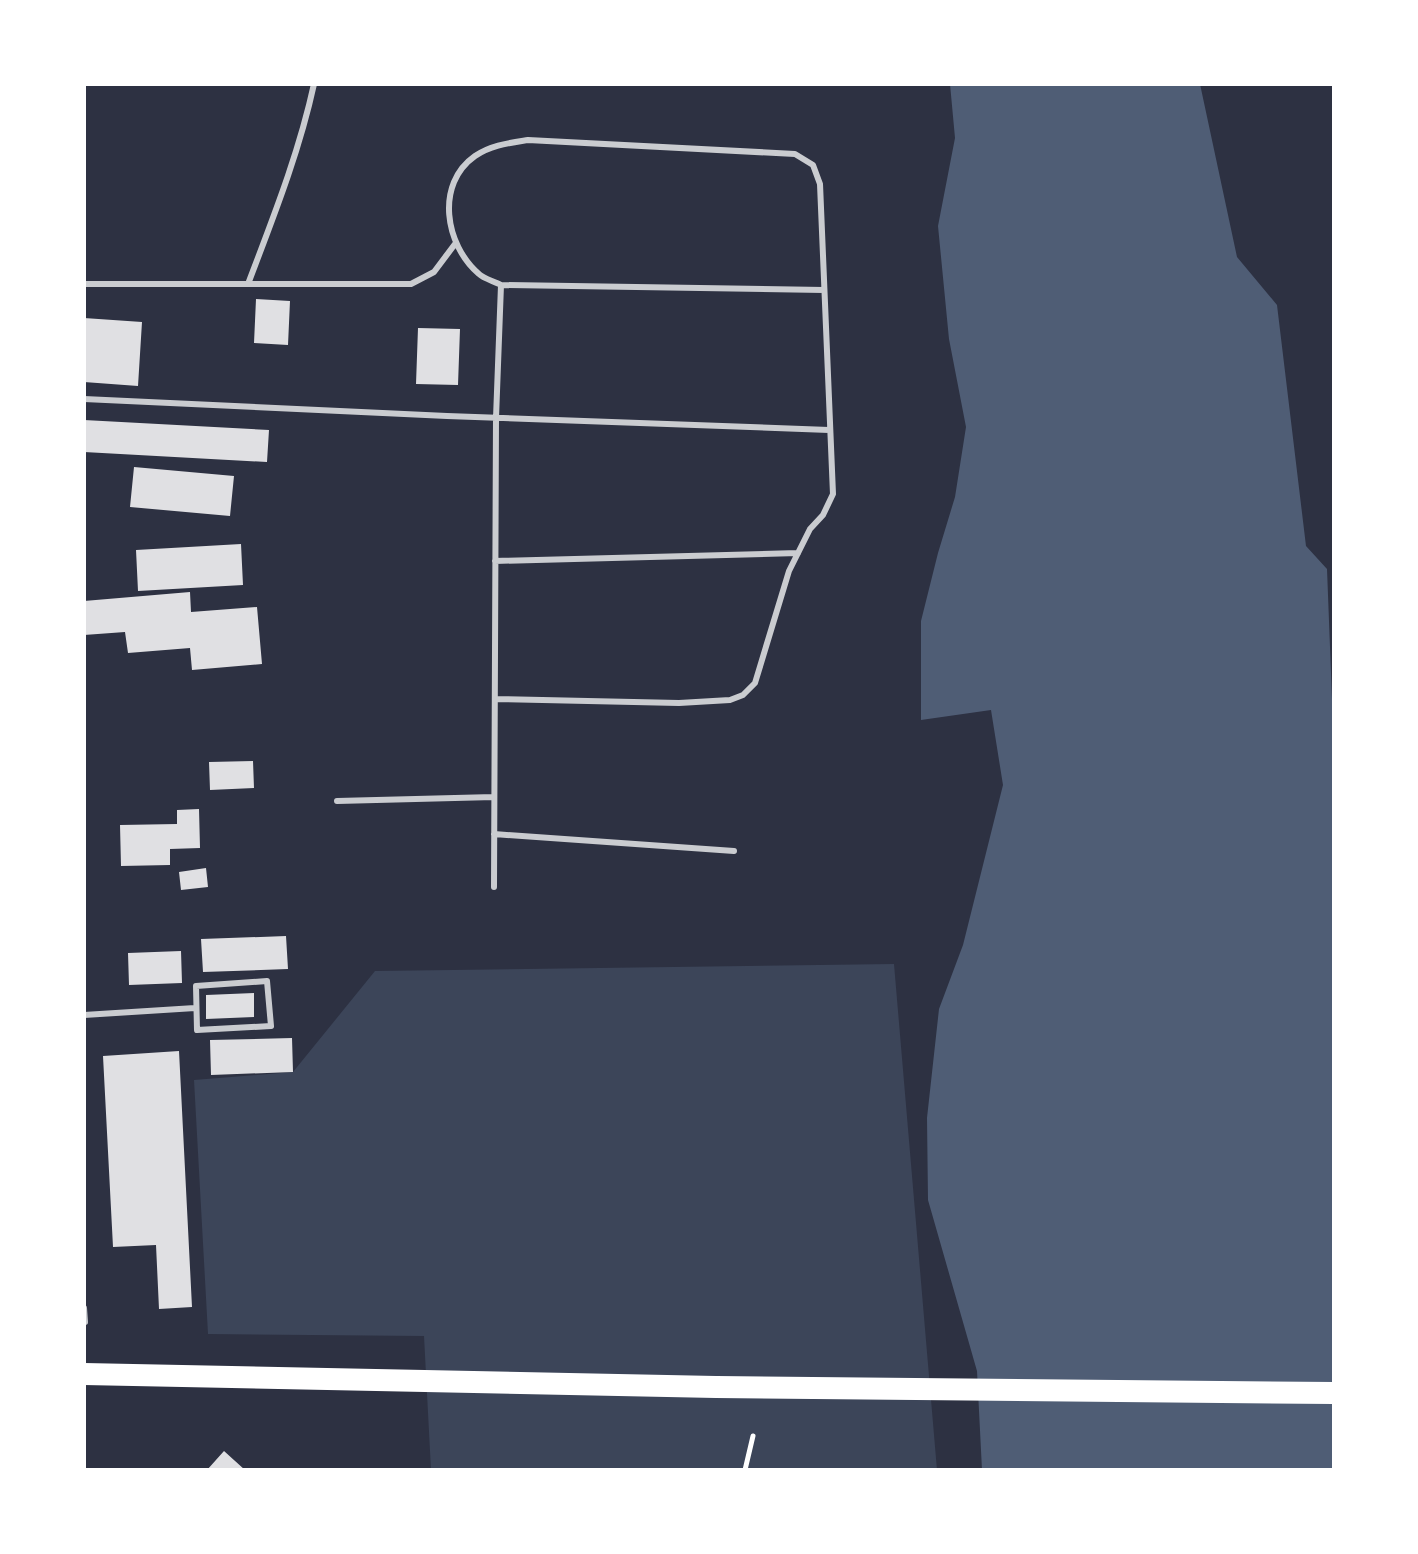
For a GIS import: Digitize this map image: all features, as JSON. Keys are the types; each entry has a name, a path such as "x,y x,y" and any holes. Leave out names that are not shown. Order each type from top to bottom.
{"highway":[{"path":"84,1374 716,1387 1334,1393"}],"lane":[{"path":"248,284 279,203 314,84"},
{"path":"495,699 679,703 730,700 743,695 755,683 789,571 810,529 823,515 833,494 820,184 813,165 795,154 528,140 496,145 474,156 458,173 450,192 448,216 455,244 479,274 501,285 824,290"},
{"path":"84,284 411,284 434,272 455,244"},
{"path":"494,887 496,418 501,285"},
{"path":"84,399 829,430"},
{"path":"495,561 798,553"},
{"path":"337,801 494,797"},
{"path":"494,834 734,851"},
{"path":"267,981 271,1026 197,1030 195,1008 196,986 267,981"},
{"path":"84,1015 195,1008"},
{"path":"84,1308 85,1322"}],"path":[{"path":"745,1470 753,1436"}],"shaded area":[{"path":"950,84 1200,84 1237,257 1277,305 1306,546 1327,569 1334,751 1334,1470 982,1470 977,1371 928,1200 927,1118 939,1009 963,945 1003,785 991,710 921,720 921,621 955,497 966,427 949,339 938,226 955,138"},
{"path":"894,964 937,1470 431,1470 424,1336 208,1334 194,1080 293,1072 375,971"}],"building":[{"path":"256,299 290,301 288,345 254,343"},
{"path":"84,318 142,322 138,386 84,382"},
{"path":"418,328 460,329 458,385 416,384"},
{"path":"84,420 269,430 267,462 84,452"},
{"path":"134,467 234,476 230,516 130,507"},
{"path":"241,544 243,585 138,591 136,550"},
{"path":"190,592 191,612 257,607 262,664 192,670 190,648 128,653 125,632 84,635 84,601"},
{"path":"253,761 254,788 210,790 209,762"},
{"path":"199,809 200,848 170,849 170,865 121,866 120,825 177,824 177,810"},
{"path":"206,868 208,887 181,890 179,872"},
{"path":"286,936 288,969 203,972 201,939"},
{"path":"181,951 182,983 129,985 128,953"},
{"path":"254,993 254,1017 206,1019 206,995"},
{"path":"292,1038 293,1072 211,1075 210,1040"},
{"path":"179,1051 192,1307 159,1309 156,1245 113,1247 103,1056"},
{"path":"224,1451 245,1470 207,1470"}]}
